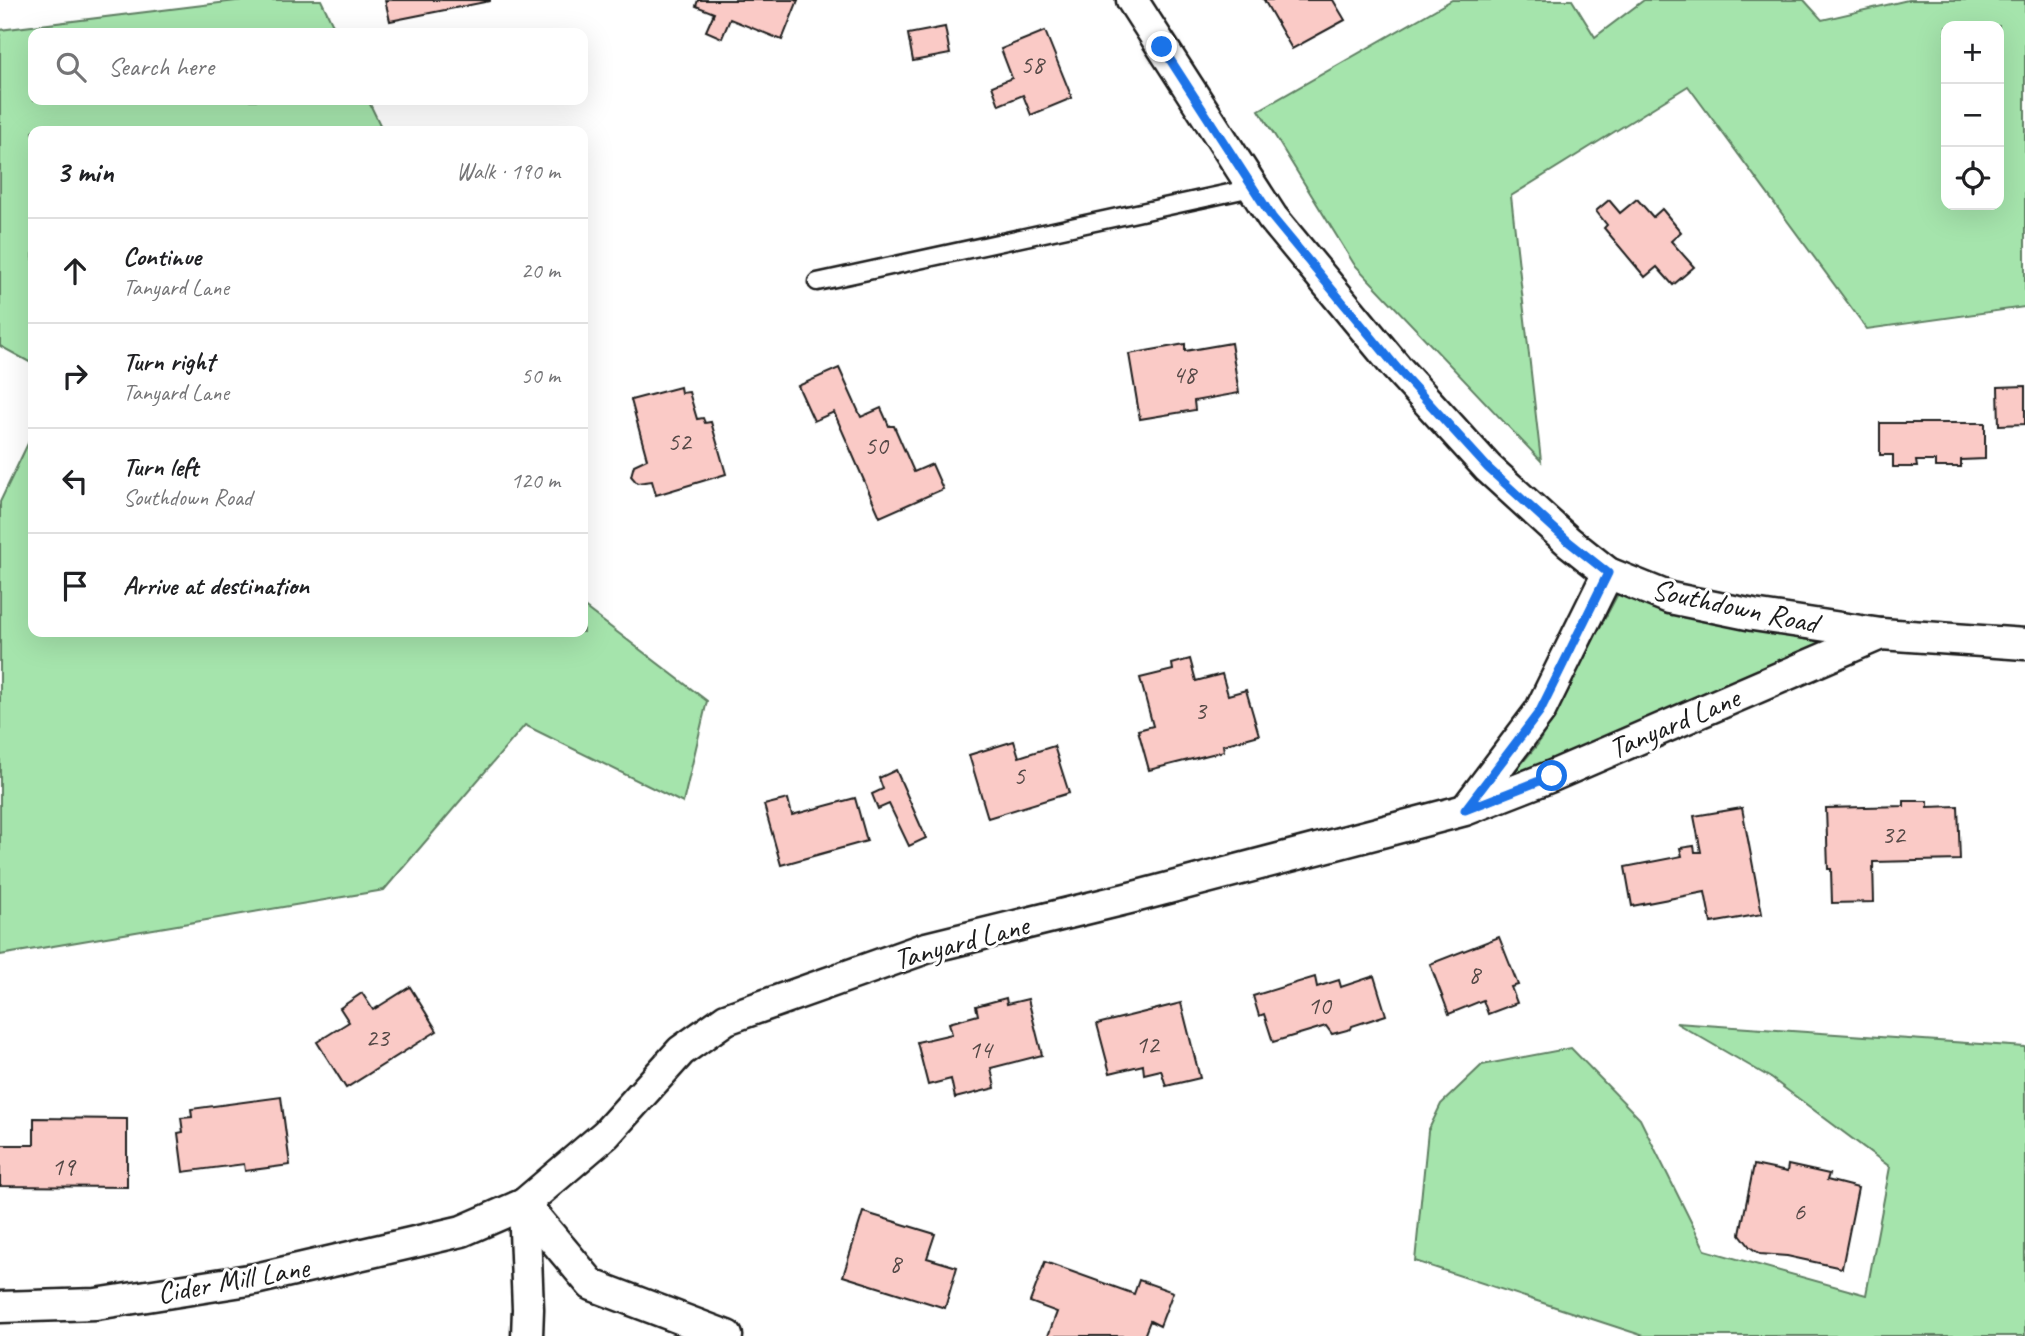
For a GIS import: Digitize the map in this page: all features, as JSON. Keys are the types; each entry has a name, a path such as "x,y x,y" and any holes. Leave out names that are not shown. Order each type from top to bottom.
{"street":[{"name":"Southdown Road","path":"1132,0 1272,217 1397,368 1488,468 1569,542 1608,573 1670,598 1754,615 1881,634 2025,644"},
{"path":"1465,810 1540,711 1608,573"},
{"name":"Tanyard Lane","path":"462,1231 524,1204 606,1134 681,1051 726,1019 926,948 1138,897 1465,810 1552,776 1881,634"},
{"path":"524,1204 527,1336"},
{"path":"524,1204 593,1285 727,1336"},
{"name":"Cider Mill Lane","path":"0,1307 96,1304 256,1279 462,1231"}],"lane":[{"path":"817,282 1252,188"}],"green space":[{"path":"244,0 321,0 335,28 28,28 28,105 370,105 381,126 28,126 28,361 0,346 0,30"},
{"path":"1452,0 1572,0 1595,37 1644,0 1804,0 1822,20 1908,0 2025,0 2025,307 1867,329 1688,86 1511,196 1541,461 1354,264 1259,110"},
{"path":"28,443 28,637 588,637 588,610 707,701 683,803 525,725 384,890 0,955 0,502"},
{"path":"1619,592 1754,631 1842,642 1503,786 1538,744"},
{"path":"1676,1023 2025,1047 2025,1336 1644,1336 1415,1261 1428,1131 1441,1104 1482,1065 1571,1048 1640,1119 1705,1250 1866,1295 1890,1167 1771,1078"}],"building":[{"path":"385,0 490,0 490,1 390,21"},
{"path":"698,0 798,0 782,40 730,19 722,38 706,31 714,13 696,6"},
{"path":"1264,0 1333,0 1345,20 1292,49"},
{"path":"945,27 950,54 913,61 908,34"},
{"path":"1045,31 1072,98 1031,115 1023,95 999,105 992,86 1012,78 1001,49"},
{"path":"1637,199 1653,217 1662,209 1681,232 1671,241 1694,267 1673,285 1657,267 1645,277 1604,228 1607,225 1596,211 1609,200 1620,213"},
{"path":"1231,343 1239,393 1194,401 1195,410 1140,419 1129,354 1185,344 1185,351"},
{"path":"839,368 861,417 881,408 889,426 894,426 914,472 932,464 943,489 880,517 834,412 814,421 798,386"},
{"path":"2025,386 2025,424 1999,425 1998,387"},
{"path":"680,387 681,393 689,392 697,419 703,418 705,423 711,422 726,474 656,495 652,481 637,483 631,476 634,465 647,459 631,400"},
{"path":"1880,423 1985,423 1985,459 1961,460 1961,467 1935,467 1935,461 1916,461 1917,467 1893,467 1893,455 1880,455"},
{"path":"1190,659 1196,681 1222,674 1228,695 1246,690 1259,735 1223,745 1224,751 1149,770 1138,730 1153,726 1140,678 1173,670 1172,664"},
{"path":"1014,741 1019,757 1054,746 1069,793 988,818 969,755"},
{"path":"896,770 926,838 909,846 889,804 878,809 872,794 883,789 879,778"},
{"path":"855,798 867,841 781,865 764,805 788,799 792,815"},
{"path":"1904,801 1928,801 1928,807 1958,806 1960,860 1873,862 1874,902 1832,903 1826,808 1904,806"},
{"path":"1742,808 1762,914 1711,923 1705,892 1632,906 1625,867 1682,856 1680,848 1694,846 1695,852 1701,852 1694,816"},
{"path":"1499,937 1518,985 1511,987 1517,1003 1488,1014 1483,1000 1449,1014 1430,964"},
{"path":"1374,976 1386,1015 1332,1034 1326,1026 1273,1042 1264,1014 1259,1016 1253,996 1315,977 1317,987 1339,980 1341,987"},
{"path":"410,987 437,1031 346,1088 317,1042 349,1022 340,1008 362,993 373,1010"},
{"path":"1006,998 1007,1004 1028,999 1042,1055 991,1068 995,1088 955,1098 951,1079 928,1085 917,1042 952,1034 949,1023 978,1015 976,1006"},
{"path":"1181,1003 1200,1078 1166,1086 1161,1070 1144,1074 1143,1065 1110,1073 1097,1024"},
{"path":"281,1097 290,1165 245,1171 244,1164 183,1172 178,1133 183,1132 181,1118 192,1117 191,1109"},
{"path":"34,1118 127,1119 127,1187 0,1186 0,1145 34,1145"},
{"path":"1754,1165 1787,1172 1788,1165 1829,1174 1827,1180 1858,1188 1842,1268 1787,1256 1760,1254 1750,1247 1740,1234"},
{"path":"863,1212 935,1234 927,1258 957,1267 945,1308 843,1276"},
{"path":"1045,1262 1134,1294 1139,1280 1173,1292 1160,1326 1150,1321 1144,1336 1048,1336 1057,1312 1030,1302"}],"route":[{"path":"1162,47 1272,217 1397,368 1488,468 1569,542 1608,573 1540,711 1465,810 1552,776"}]}
